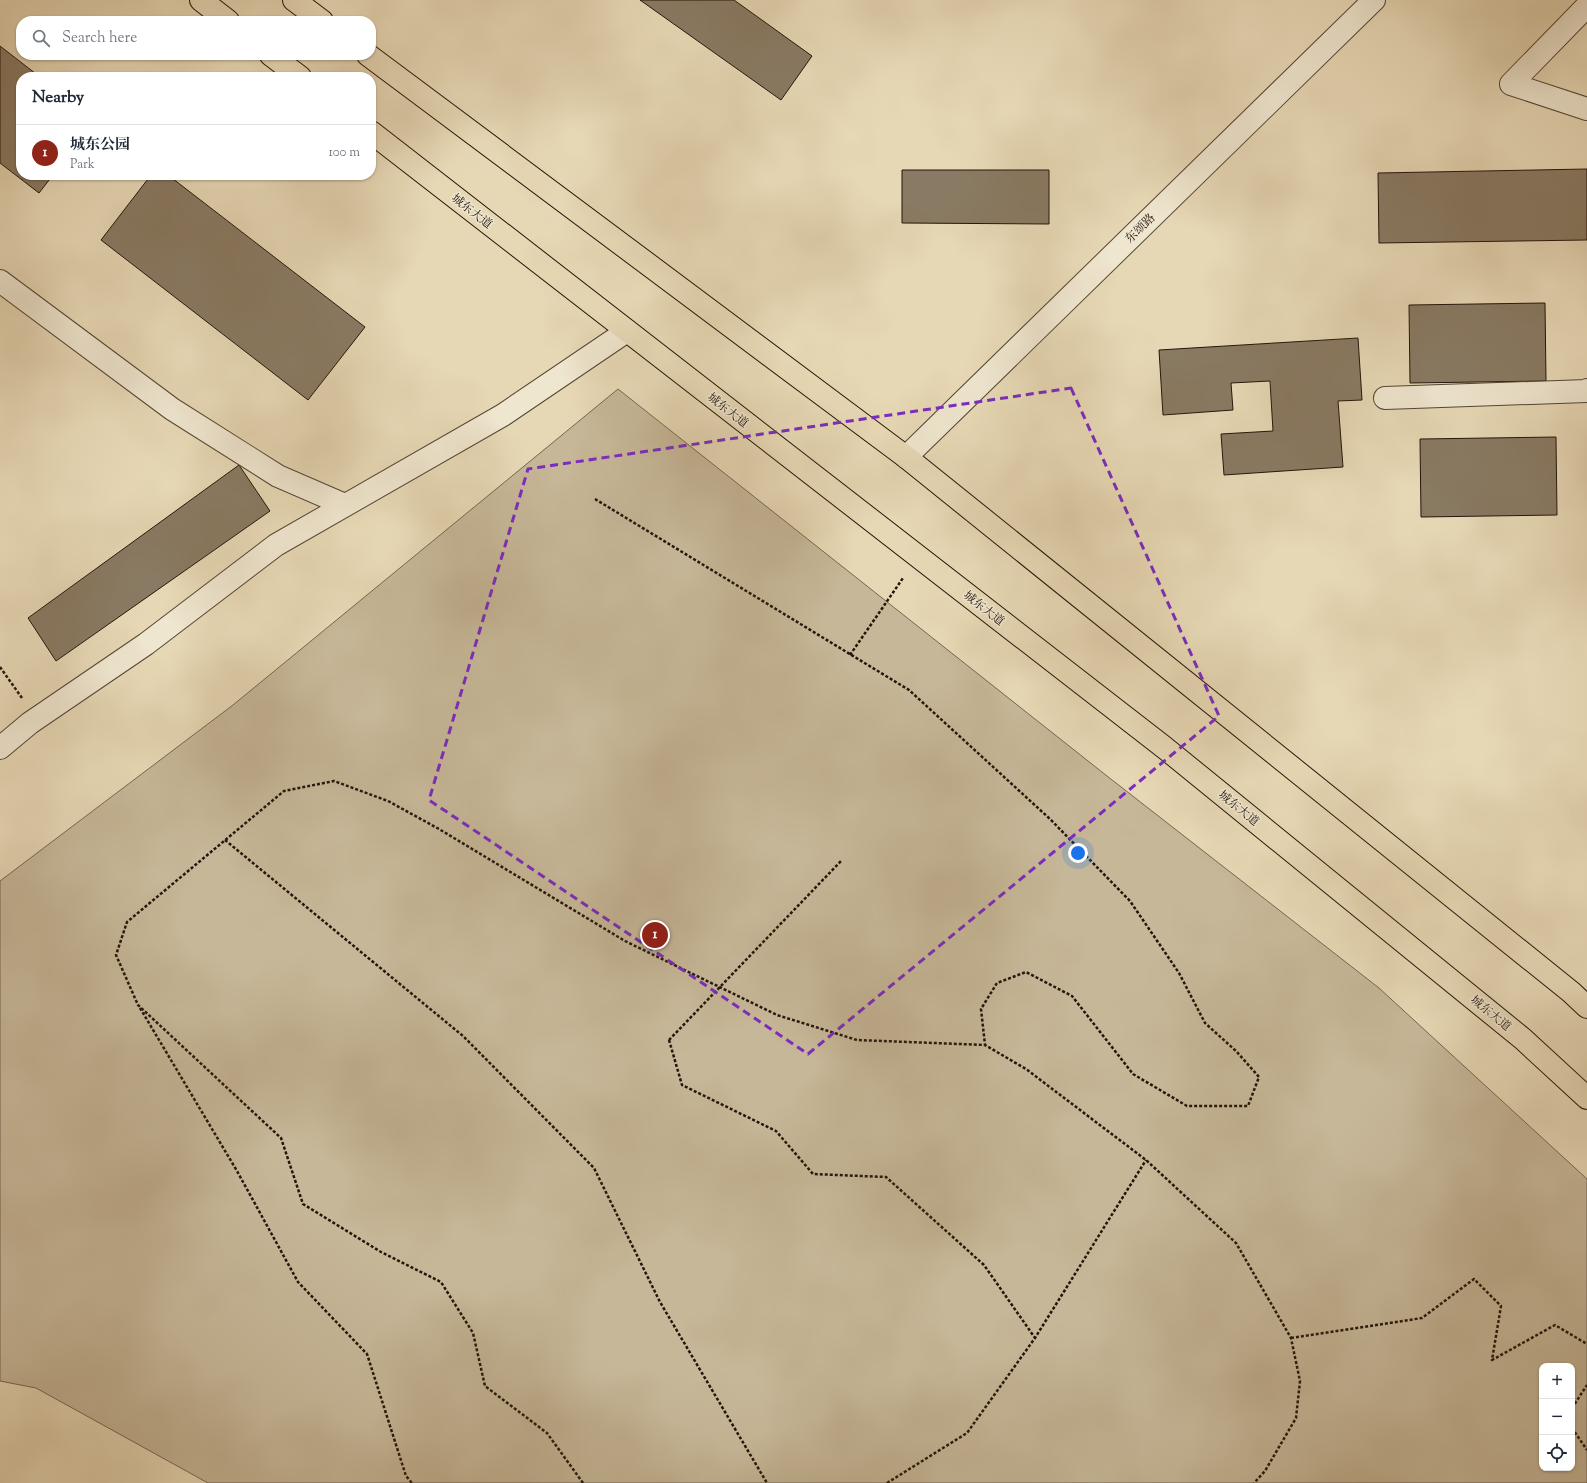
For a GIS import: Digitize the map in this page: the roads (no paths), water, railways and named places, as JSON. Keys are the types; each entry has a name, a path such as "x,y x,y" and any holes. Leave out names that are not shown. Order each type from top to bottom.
{"main road":[{"path":"200,0 221,16"},
{"path":"294,0 315,16"},
{"path":"278,60 293,72"},
{"path":"375,60 906,457 1559,982 1587,1007"},
{"name":"城东大道","path":"376,136 1165,748 1523,1039 1587,1098"}],"street":[{"name":"东颂路","path":"906,457 1374,0"},
{"path":"1587,6 1511,84 1587,109"},
{"path":"0,281 172,409 278,476 345,505"},
{"path":"0,748 37,719 146,644 276,545 503,415 627,331"},
{"path":"1386,398 1587,391"}],"place":[{"name":"城东公园","path":"655,935"}]}
